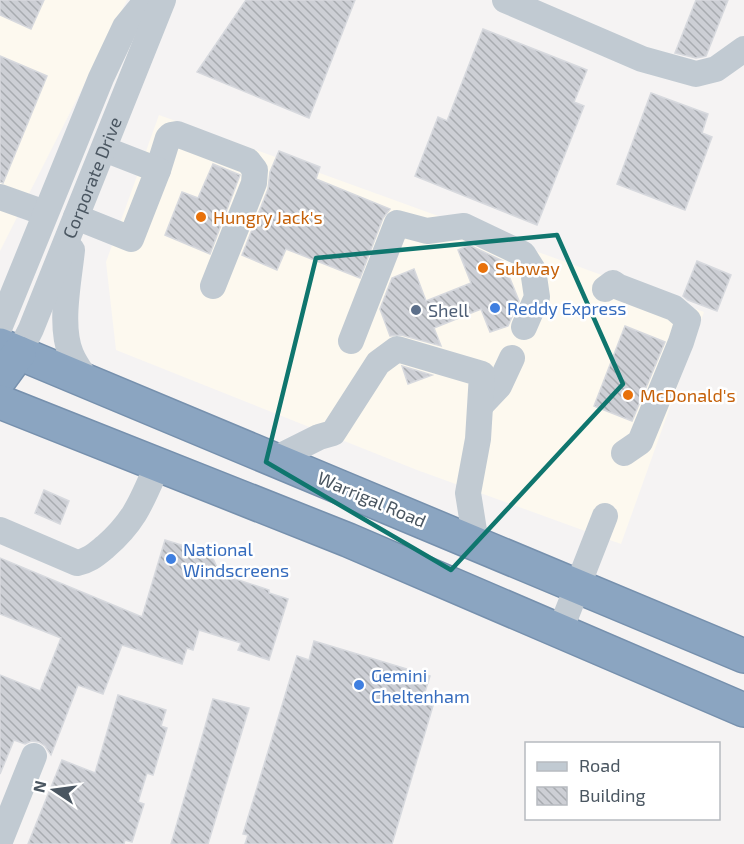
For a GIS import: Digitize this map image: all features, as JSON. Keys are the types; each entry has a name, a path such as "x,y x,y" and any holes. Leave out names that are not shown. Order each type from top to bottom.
{"highway":[{"path":"0,379 9,349"},
{"name":"Warrigal Road","path":"9,349 744,656"},
{"path":"0,402 348,540 744,710"}],"street":[{"name":"Corporate Drive","path":"0,327 45,213 121,34 133,15 147,0"},
{"name":"Corporate Drive","path":"9,349 31,329 163,0"},
{"path":"505,0 642,59 696,74 716,69 744,49"},
{"path":"80,130 158,170"},
{"path":"88,382 71,356 66,335 67,300 76,217 130,239 158,170 168,138 177,134 248,161 255,170 254,183 213,286"},
{"path":"0,197 45,213"},
{"path":"351,341 397,223 427,231 464,226 523,254 533,270 537,297 524,327"},
{"path":"0,291 12,282 25,262"},
{"path":"612,288 674,308 688,320 640,442 624,453"},
{"path":"275,459 319,437 333,433 378,363 397,349 482,375 478,439 468,493 476,543"},
{"path":"481,405 499,386 512,358"},
{"path":"0,530 77,563 89,560 119,535 136,515 158,464"},
{"path":"560,631 605,516"},
{"path":"3,826 34,756"}],"highlighted area":[{"path":"557,235 623,384 451,570 266,462 316,258"}],"shaded area":[{"path":"0,0 127,0 0,251"},
{"path":"159,115 704,312 621,544 417,470 116,350 106,262"}],"building":[{"path":"0,0 44,0 31,29 0,15"},
{"path":"246,0 355,0 309,118 197,72"},
{"path":"696,0 728,0 706,56 696,58 675,53"},
{"path":"483,29 587,70 574,102 584,106 537,225 415,176 438,117 447,121"},
{"path":"0,56 47,76 3,183 0,182"},
{"path":"651,93 708,114 702,133 712,137 685,210 617,184"},
{"path":"279,151 320,167 316,179 390,209 383,218 360,278 286,249 277,270 242,255 268,189 270,172"},
{"name":"Hungry Jack's","path":"213,164 240,175 210,254 165,235 182,192 198,198"},
{"path":"469,245 503,261 519,301 508,326 490,332 481,309 434,328 441,346 401,335 390,336 380,309 392,278 414,269 426,301 471,283 458,250"},
{"path":"697,261 731,275 717,311 683,296"},
{"path":"625,326 665,342 632,421 594,406"},
{"path":"402,366 432,375 408,384"},
{"path":"44,490 69,501 60,524 35,513"},
{"path":"165,540 211,554 220,574 269,590 269,593 288,599 269,660 238,650 241,643 199,630 193,650 187,648 182,664 122,645 103,694 78,685 51,755 39,742 31,741 25,744 14,740 0,774 0,675 40,691 61,638 0,614 0,558 142,617"},
{"path":"314,641 430,676 424,695 435,699 392,844 245,844 248,835 243,834 297,656 309,660"},
{"path":"118,695 166,710 161,726 167,728 153,775 147,773 138,802 144,804 132,842 125,840 124,844 28,844 62,760 95,773"},
{"path":"213,699 249,708 208,844 171,844"}],"place":[{"name":"Hungry Jack's","path":"201,217"},
{"name":"Subway","path":"483,268"},
{"name":"Reddy Express","path":"495,308"},
{"name":"Shell","path":"416,310"},
{"name":"McDonald's","path":"628,395"},
{"name":"National Windscreens","path":"171,559"},
{"name":"Gemini Cheltenham","path":"359,685"}]}
